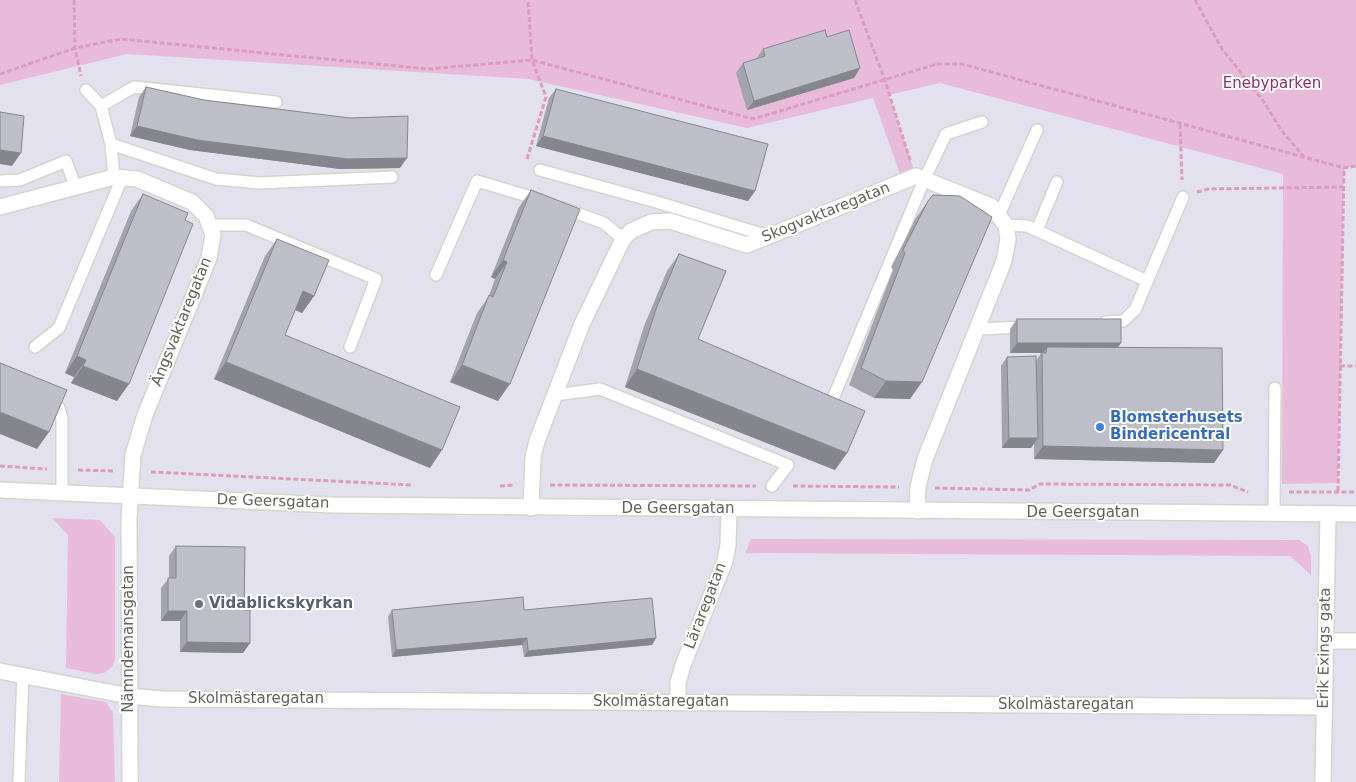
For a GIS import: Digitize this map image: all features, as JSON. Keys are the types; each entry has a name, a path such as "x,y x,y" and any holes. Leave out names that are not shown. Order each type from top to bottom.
{"street":[{"path":"0,207 75,186 118,177 137,179 192,202 206,216 210,225"},
{"path":"917,512 918,487 925,458 1004,261 1008,239 1003,220 991,206 920,178"},
{"name":"Skogvaktaregatan","path":"623,239 631,231 651,222 670,221 747,245 920,178"},
{"name":"Ängsvaktaregatan","path":"130,496 133,455 145,415 209,258 213,235 210,225"},
{"path":"531,508 533,457 582,324 623,239"},
{"name":"De Geersgatan","path":"0,490 333,505 917,512 1356,514"},
{"name":"Nämndemansgatan","path":"130,496 130,782"},
{"name":"Läraregatan","path":"678,702 678,683 725,561 728,545 729,510"},
{"name":"Erik Exings gata","path":"1323,782 1328,514"},
{"path":"1326,641 1356,641"},
{"name":"Skolmästaregatan","path":"0,671 129,696 162,699 1324,707"}],"lane":[{"path":"101,106 134,87 276,102"},
{"path":"35,347 59,328 118,177 101,106 86,90"},
{"path":"832,401 920,178 946,134 982,122"},
{"path":"1036,130 1003,220 1037,230 1147,281"},
{"path":"111,144 216,179 260,183 392,177"},
{"path":"0,181 20,180 66,161 75,186"},
{"path":"540,170 660,203 768,236"},
{"path":"436,276 478,181 517,192 604,223 623,239"},
{"path":"1037,230 1057,182"},
{"path":"1094,323 1123,321 1135,310 1183,196"},
{"path":"660,203 670,221"},
{"path":"210,225 246,225 376,279 350,347"},
{"path":"977,329 1035,326"},
{"path":"1274,514 1275,388"},
{"path":"555,395 600,389 788,465 772,486"},
{"path":"33,392 49,400 59,408 63,470 62,493"},
{"path":"19,782 22,675"}],"path":[{"path":"74,0 75,48 78,66 86,90"},
{"path":"517,192 546,97 532,60 528,0"},
{"path":"855,0 920,178"},
{"path":"1195,0 1222,49 1262,99 1282,131 1305,157"},
{"path":"0,74 75,48 121,39 428,69 532,60 753,119 937,64 962,64 1344,168 1356,166"},
{"path":"1180,124 1183,196 1208,190 1343,187"},
{"path":"1338,491 1344,168"},
{"path":"1340,366 1356,366"},
{"path":"0,466 420,485"},
{"path":"491,486 532,484 918,487 1029,490 1040,484 1230,485 1245,492 1356,492"}],"green space":[{"name":"Enebyparken","path":"0,0 1356,0 1356,166 1344,168 1338,483 1282,484 1283,174 940,83 889,95 916,176 903,182 873,98 747,128 528,79 127,54 0,85"},
{"path":"52,518 100,520 115,537 115,660 112,667 104,673 96,674 66,668 68,535"},
{"path":"751,539 1299,540 1308,546 1311,556 1311,575 1290,556 745,553"},
{"path":"61,694 106,702 113,713 115,782 59,782"}],"building":[{"path":"825,30 827,37 849,30 860,68 754,101 743,63 765,56 763,49"},
{"path":"146,87 204,100 350,118 408,116 407,158 347,159 197,140 137,126"},
{"path":"556,89 768,144 755,191 543,136"},
{"path":"0,112 24,116 21,153 0,150"},
{"path":"531,190 580,209 510,384 462,365 489,295 493,297 507,262 503,260"},
{"path":"143,194 188,213 185,220 193,224 129,384 83,366 86,360 77,356"},
{"path":"933,195 960,196 992,217 922,382 886,381 861,368 905,253 903,250 928,201"},
{"path":"277,239 329,260 314,296 303,291 285,335 460,407 442,450 226,362"},
{"path":"679,254 726,271 698,339 865,411 847,453 637,369 656,309"},
{"path":"1017,319 1121,319 1121,343 1017,343"},
{"path":"1047,347 1222,348 1223,450 1043,446 1042,353 1046,353"},
{"path":"1036,356 1038,438 1009,438 1007,357"},
{"path":"0,363 67,390 49,432 0,412"},
{"name":"Vidablickskyrkan","path":"176,546 245,547 244,610 250,610 250,643 187,642 187,611 168,611 168,578 176,578"},
{"path":"523,597 524,610 652,598 656,638 528,651 527,638 396,650 392,610"}],"place":[{"name":"Blomsterhusets Bindericentral","path":"1100,427"},
{"name":"Vidablickskyrkan","path":"199,604"}]}
